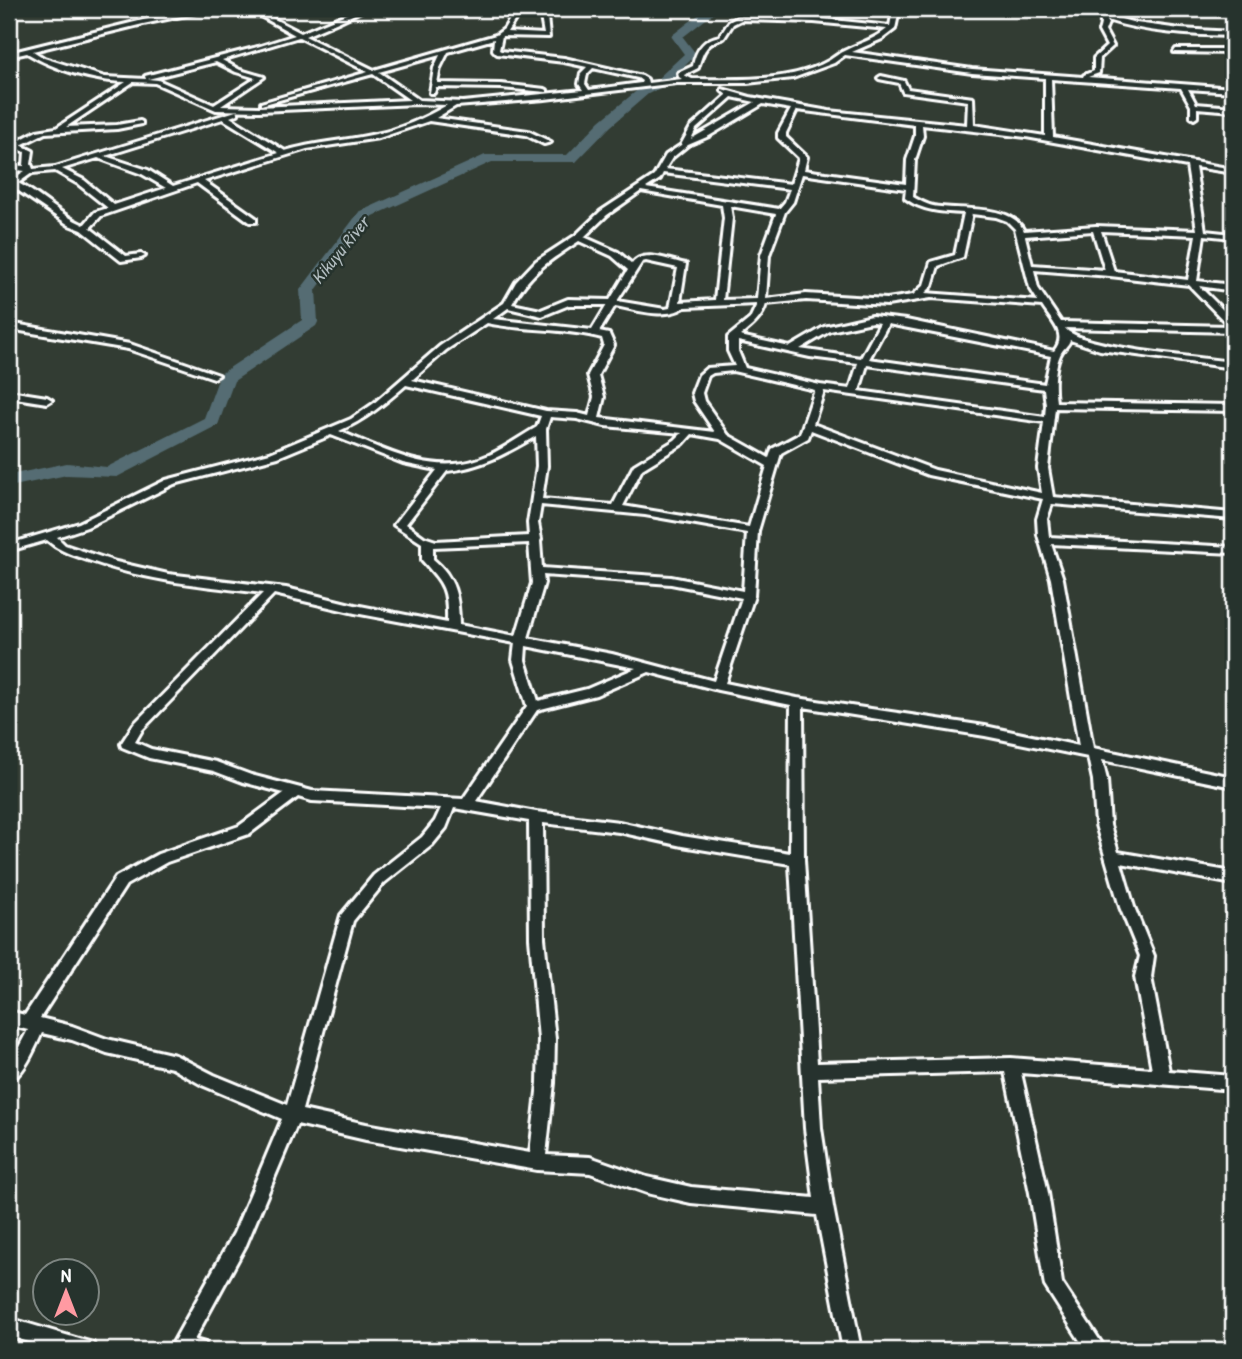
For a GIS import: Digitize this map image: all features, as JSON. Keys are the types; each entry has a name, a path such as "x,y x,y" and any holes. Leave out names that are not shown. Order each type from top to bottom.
{"street":[{"path":"9,55 143,22 212,9"},
{"path":"251,9 374,72 417,102"},
{"path":"57,130 130,82 219,61 301,36 362,9"},
{"path":"519,9 500,35 496,50 499,53 593,65 640,77 645,80 644,85"},
{"path":"9,167 29,170 56,169 247,109 500,35 547,36 544,16 535,9"},
{"path":"215,108 417,102 454,104 689,80 793,76 832,62 844,53 880,38 893,28 895,15 900,9"},
{"path":"1090,9 1103,17 1174,32 1233,34"},
{"path":"1172,9 1233,10"},
{"path":"1080,77 1097,72 1097,58 1110,46 1102,31 1105,23 1103,17"},
{"path":"689,80 681,76 681,73 696,66 699,51 711,40 723,36 731,23 740,19 803,19 893,28"},
{"path":"27,50 86,75 130,82 156,81 215,108 285,154"},
{"path":"431,103 437,68 446,50"},
{"path":"1176,51 1233,51"},
{"path":"844,53 972,71 1233,90"},
{"path":"215,108 261,77 238,71 219,61"},
{"path":"587,91 582,85 583,73 593,65"},
{"path":"1048,76 1049,138"},
{"path":"881,78 902,82 905,91 971,99 970,127"},
{"path":"709,81 731,95 795,108 1049,138 1233,171"},
{"path":"433,85 501,86 575,93"},
{"path":"1183,86 1194,106 1194,117"},
{"path":"687,143 693,128 731,95"},
{"path":"9,548 83,525 170,482 274,455 333,432 376,406 443,348 507,305 519,284 539,263 579,237 604,213 641,189 661,172 668,158 687,143 705,136 732,117 761,102"},
{"path":"85,228 98,214 113,208 313,145 379,136 429,119 454,104"},
{"path":"1194,106 1233,109"},
{"path":"733,337 753,321 764,301 765,255 781,212 789,202 803,157 782,138 795,108"},
{"path":"429,119 528,133 547,142"},
{"path":"11,144 42,132 105,129 140,123"},
{"path":"918,123 919,136 911,160 909,198 913,201 1008,218 1017,225 1034,288 1063,330 1065,343 1056,354 1049,387 1051,405 1042,468 1047,499 1042,519 1044,540 1056,573 1091,753 1100,780 1103,825 1127,907 1147,956 1143,976 1162,1077"},
{"path":"11,144 29,151 29,170"},
{"path":"98,156 145,172 173,188"},
{"path":"1191,165 1201,231 1192,284"},
{"path":"56,169 81,182 113,208"},
{"path":"29,170 10,185 72,223 85,228 124,259 141,256"},
{"path":"798,171 908,187"},
{"path":"661,172 794,187"},
{"path":"199,181 253,220"},
{"path":"641,189 781,212"},
{"path":"719,301 727,225 726,205"},
{"path":"916,296 928,286 934,264 959,257 968,212"},
{"path":"1019,234 1147,227 1233,236"},
{"path":"1096,228 1110,273"},
{"path":"579,237 622,257 632,270"},
{"path":"594,333 639,260 646,258 684,265 674,310"},
{"path":"1028,267 1110,273 1233,288"},
{"path":"1192,284 1233,327"},
{"path":"507,305 542,313 568,302 612,303 664,312 683,304 719,301 806,297 887,302 916,296 1044,304"},
{"path":"486,320 531,328 562,328 606,336 609,345 593,375 599,397 593,421"},
{"path":"793,349 827,329 856,322 886,320 1056,354"},
{"path":"854,393 858,372 867,360 886,320"},
{"path":"9,326 138,349 214,375"},
{"path":"1063,330 1233,327"},
{"path":"1063,330 1100,347 1233,365"},
{"path":"733,337 793,349 1049,387"},
{"path":"733,337 733,351 741,369"},
{"path":"724,437 699,401 697,393 704,375 710,370 725,367 820,388 1048,420"},
{"path":"403,381 546,414 724,437 772,464"},
{"path":"718,686 748,597 753,531 777,448 799,440 808,426 820,388"},
{"path":"9,394 47,400"},
{"path":"1051,405 1233,408"},
{"path":"533,706 519,665 521,640 538,583 533,523 542,466 541,429 546,414"},
{"path":"808,426 932,473 1047,499 1101,507 1233,516"},
{"path":"333,432 416,464 442,470 485,461 541,429"},
{"path":"618,506 638,467 679,442 690,431"},
{"path":"442,470 425,491 417,507 399,525 427,541 446,544 536,539"},
{"path":"536,502 618,506 676,514 753,531"},
{"path":"50,536 61,547 113,565 167,578 271,591 612,658 718,686 797,702 985,731 1233,782"},
{"path":"1044,540 1233,550"},
{"path":"427,541 428,560 440,569 454,596 453,628"},
{"path":"539,571 672,581 728,590 748,597"},
{"path":"271,591 138,727 127,744 149,753 216,767 312,796 459,804 620,827 682,841 797,860"},
{"path":"185,1349 240,1239 292,1115 346,919 379,879 427,841 459,804 533,706 568,702 647,668"},
{"path":"797,702 797,860 813,1128 824,1207 852,1350"},
{"path":"9,1074 26,1050 32,1025 121,881 132,872 181,849 239,833 295,792"},
{"path":"536,817 537,938 547,1039 546,1083 537,1162"},
{"path":"1112,856 1233,878"},
{"path":"9,1018 72,1032 107,1046 175,1062 208,1080 292,1115 537,1162 590,1165 647,1185 691,1195 824,1207"},
{"path":"809,1070 1011,1065 1233,1083"},
{"path":"1011,1065 1039,1193 1054,1286 1097,1350"},
{"path":"9,1327 86,1350"}],"waterway":[{"name":"Kikuyu River","path":"9,481 67,469 110,473 212,421 226,378 310,322 308,290 364,215 490,158 571,159 605,124 644,91 660,83 690,54 677,36 713,9"}]}
